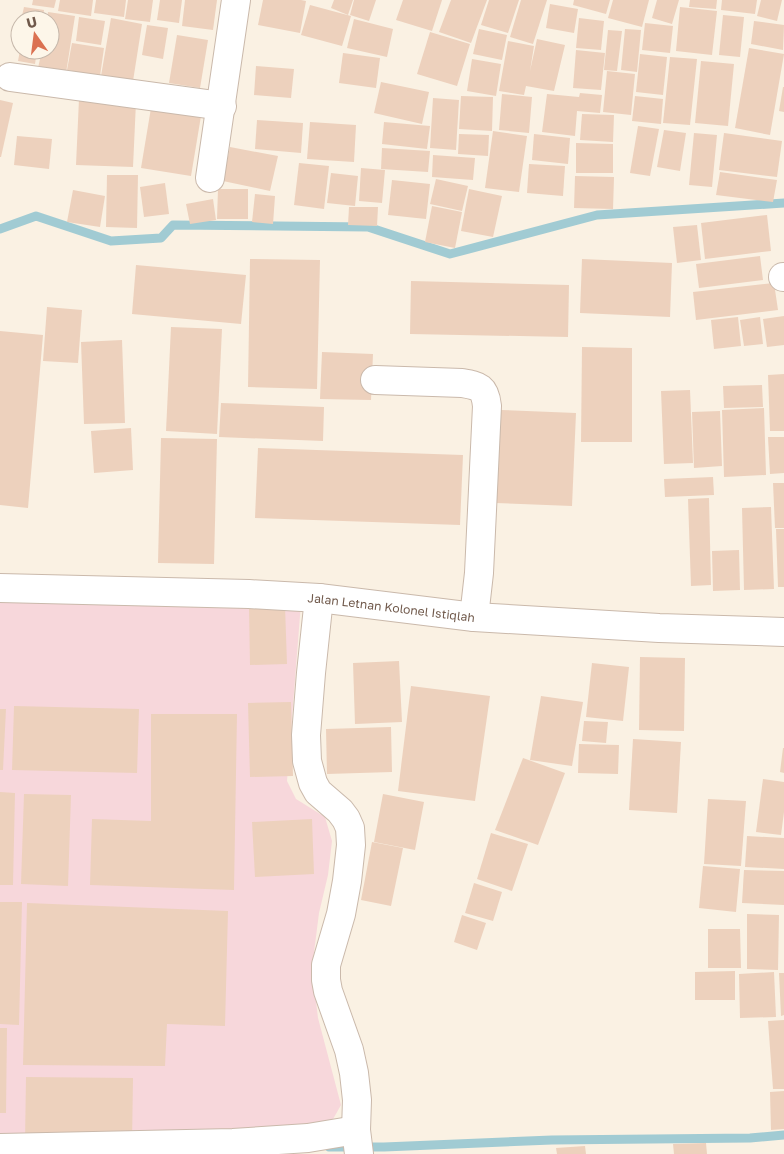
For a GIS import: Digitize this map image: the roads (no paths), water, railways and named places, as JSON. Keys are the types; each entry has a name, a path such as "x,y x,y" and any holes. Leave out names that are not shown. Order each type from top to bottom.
{"street":[{"path":"210,178 236,0"},
{"path":"10,77 222,106"},
{"path":"375,380 468,384 483,390 486,398 479,574 474,617"},
{"name":"Jalan Letnan Kolonel Istiqlah","path":"0,588 249,594 319,598 474,617 659,628 784,632"},
{"path":"0,1148 233,1143 308,1138 357,1139 357,1100 354,1073 349,1050 328,991 326,980 326,965 341,914 347,881 350,828 340,811 318,792 310,774 307,761 307,726 319,598"}],"waterway":[{"path":"0,229 36,216 111,241 161,238 173,225 368,227 450,254 597,215 784,203"},
{"path":"329,1147 384,1147 552,1140 750,1138 784,1135"}]}
